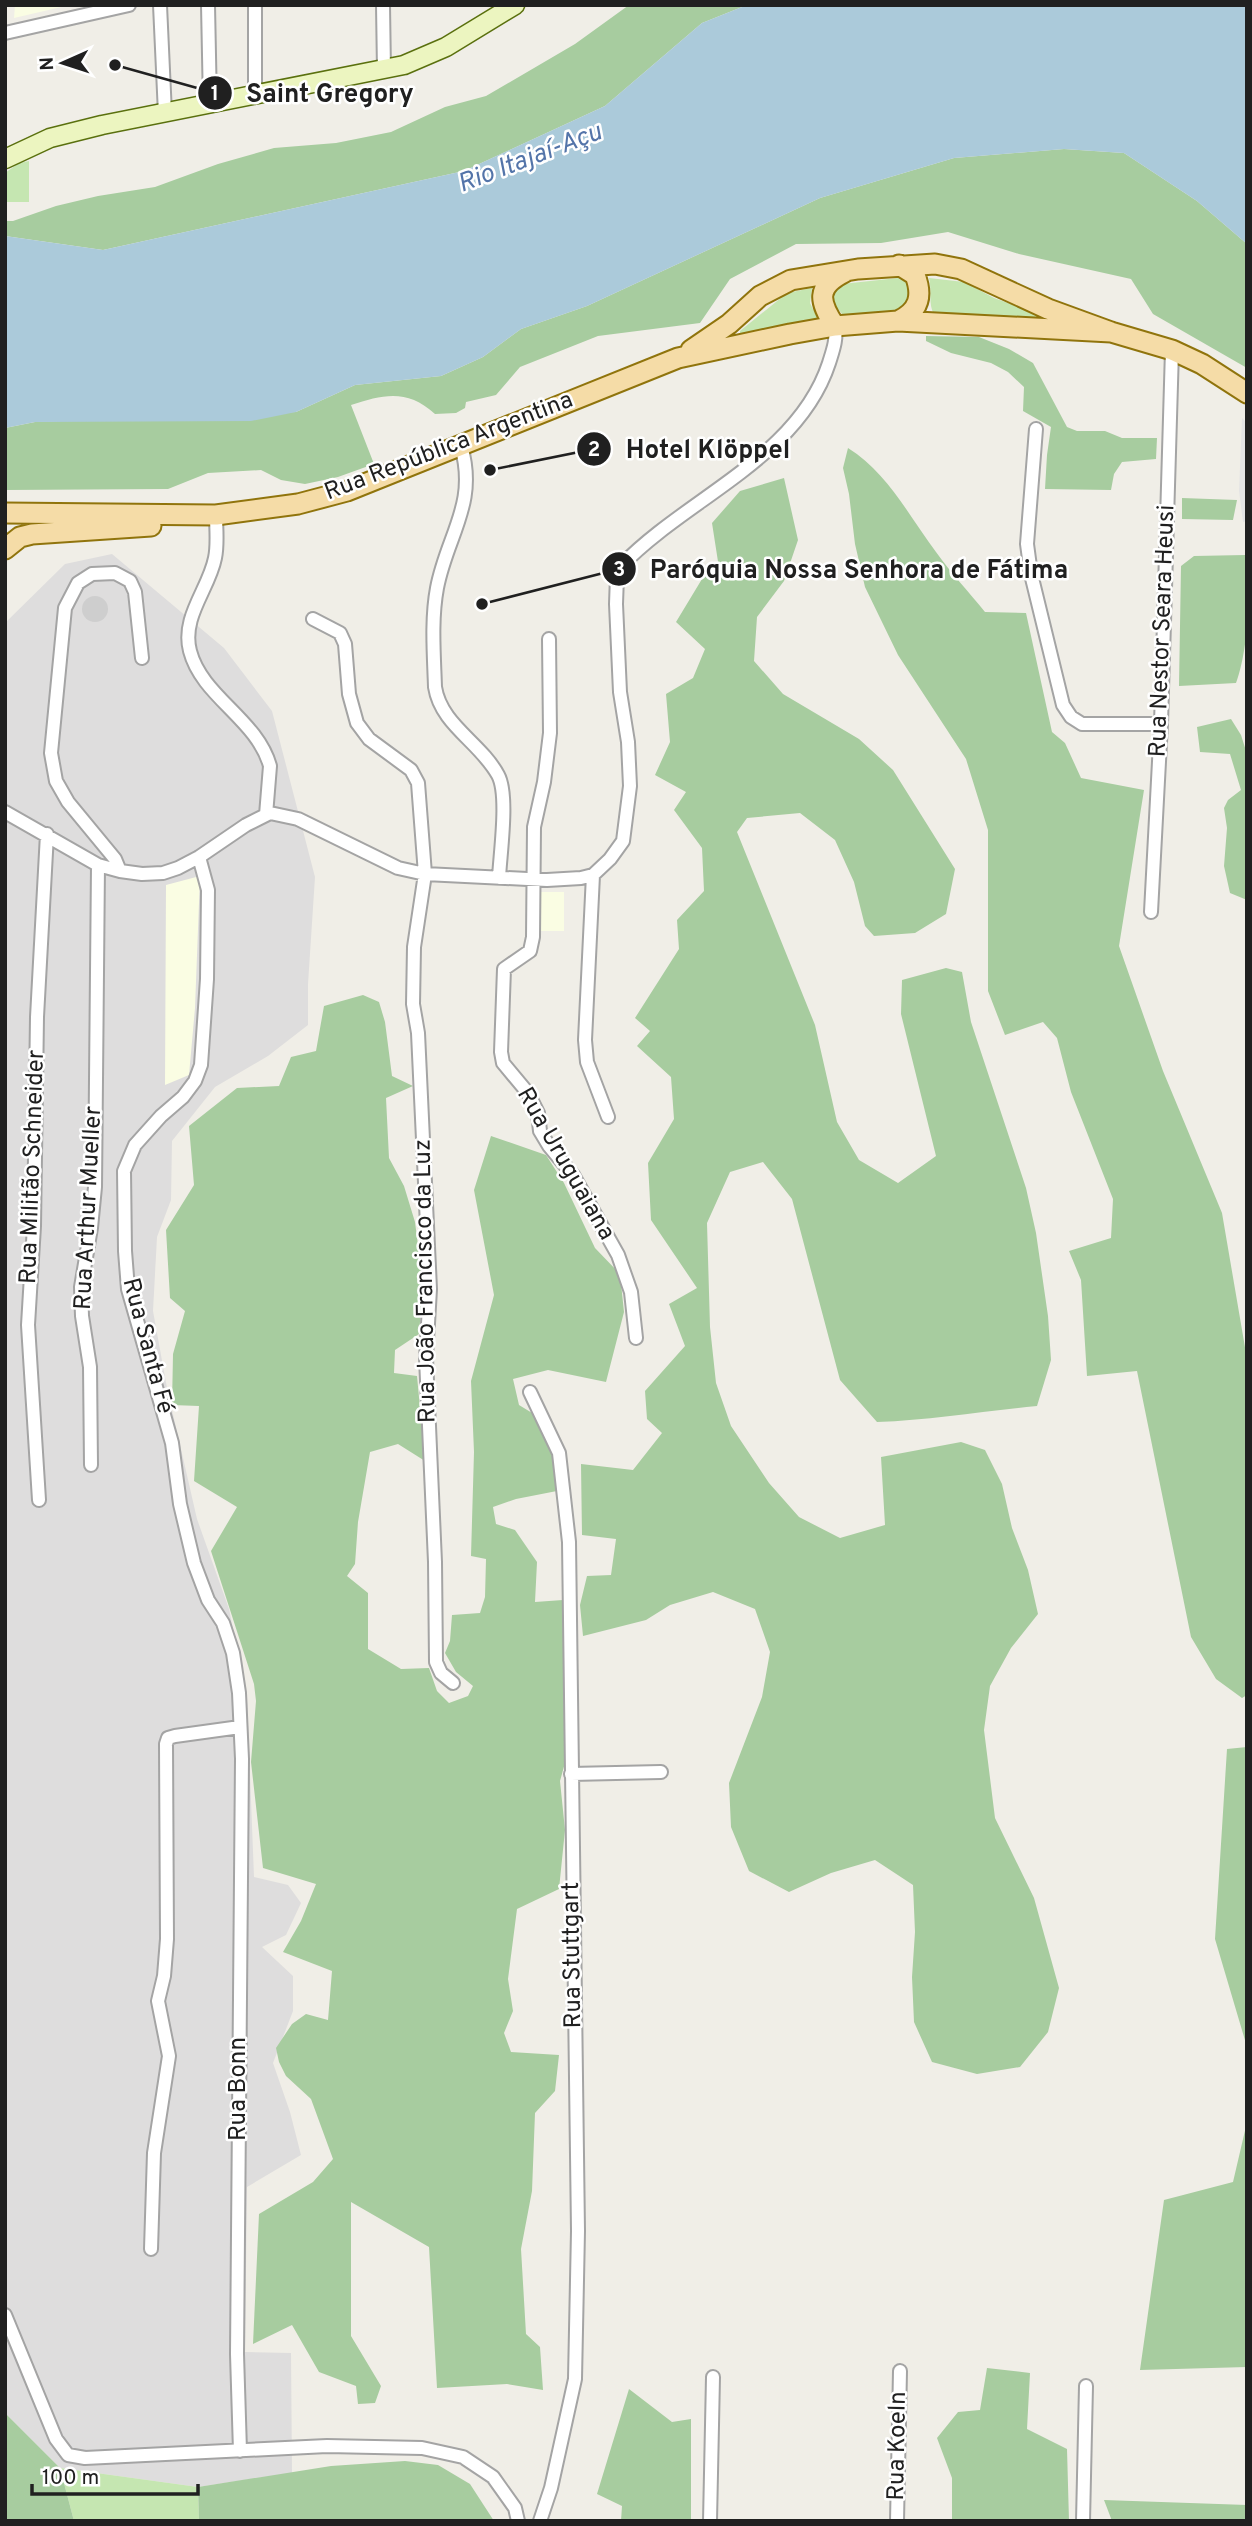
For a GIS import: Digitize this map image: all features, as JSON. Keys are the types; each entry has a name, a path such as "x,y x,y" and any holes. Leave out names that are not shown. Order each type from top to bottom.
{"main road":[{"name":"Rua República Argentina","path":"5,513 215,515 298,504 347,491 678,358 713,337 760,296 778,285 791,280 849,270 899,265 935,264 961,269 1021,298 1202,364 1247,393"},
{"path":"898,321 915,309 920,293 915,275 899,265"},
{"path":"835,326 824,306 824,288 835,277 849,270"},
{"name":"Rua República Argentina","path":"678,358 835,326 898,321 1111,332"},
{"path":"5,549 20,537 32,534 148,527 189,516"}],"street":[{"path":"5,33 129,5"},
{"path":"160,5 165,114"},
{"path":"208,5 210,105"},
{"path":"255,5 255,96"},
{"path":"383,5 384,71"},
{"path":"5,159 56,136 384,71 431,54 515,5"},
{"path":"5,812 97,865 120,872 163,873 200,857 265,815 280,814 398,868 425,874 533,879 573,879 593,875 610,859 623,841 630,786 615,604 617,576 621,566 774,445 807,409 827,368 837,338 835,326"},
{"name":"Rua Nestor Seara Heusi","path":"1151,912 1172,351"},
{"path":"1036,429 1027,544 1031,575 1063,705 1071,718 1082,724 1160,724"},
{"path":"461,446 465,460 464,505 436,592 435,687 438,702 447,716 499,776 503,790 503,811 499,878"},
{"path":"215,515 215,560 192,618 188,633 189,649 199,672 244,723 268,758 270,766 265,815"},
{"path":"120,872 115,859 68,802 56,781 51,753 65,608 78,583 92,574 115,573 130,581 135,592 142,658"},
{"name":"Rua João Francisco da Luz","path":"313,619 340,633 345,644 349,694 357,723 369,739 411,770 418,783 425,874 414,947 413,1004 418,1033 430,1289 426,1358 436,1562 436,1662 441,1673 453,1683"},
{"path":"533,879 534,827 544,782 550,733 549,639"},
{"name":"Rua Militão Schneider","path":"39,1500 29,1325 34,1226 37,1017 47,834"},
{"name":"Rua Santa Fé","path":"200,857 208,890 207,979 201,1065 195,1082 183,1097 161,1116 135,1145 124,1171 125,1251 128,1289 172,1443 180,1504 194,1563 208,1600 223,1623 233,1653 239,1693 240,1727"},
{"name":"Rua Arthur Mueller","path":"91,1465 90,1367 80,1287 92,1228 95,1187 97,865"},
{"path":"593,875 585,1040 587,1062 608,1117"},
{"name":"Rua Uruguaiana","path":"533,879 533,937 530,951 504,969 503,1063 528,1093 538,1113 540,1131 573,1175 618,1255 631,1292 636,1338"},
{"name":"Rua Stuttgart","path":"530,1392 559,1453 569,1542 578,2231 575,2379 551,2488 540,2521"},
{"path":"151,2249 154,2153 169,2056 158,2001 164,1976 167,1939 166,1744 168,1738 175,1736 240,1727"},
{"name":"Rua Bonn","path":"240,1727 242,1759 237,2354 240,2451"},
{"path":"571,1774 661,1772"},
{"path":"5,2315 56,2439 68,2455 85,2458 327,2446 422,2448 463,2458 493,2477 515,2508 518,2521"},
{"name":"Rua Koeln","path":"897,2521 900,2371"},
{"path":"710,2521 713,2377"},
{"path":"1083,2521 1086,2386"}],"shaded area":[{"path":"15,5 70,5 14,18"},
{"path":"1242,418 1247,423 1247,521 1243,522 1239,491"},
{"path":"112,554 224,648 272,711 315,877 308,1025 268,1056 215,1087 172,1141 171,1200 157,1237 153,1311 167,1388 197,1519 229,1609 247,1697 254,1877 288,1885 301,1903 286,1935 262,1947 293,1976 293,2011 273,2063 301,2155 247,2187 245,2352 291,2353 292,2473 198,2487 60,2468 5,2413 5,623 65,564"},
{"path":"95,596 104,600 108,609 104,618 95,622 86,618 82,609 86,600"},
{"path":"200,876 195,1008 189,1075 165,1085 166,885"},
{"path":"541,892 564,892 564,931 541,931"}],"green space":[{"path":"629,5 747,5 702,23 605,106 464,171 103,250 5,236 5,221 13,221 56,206 155,187 218,164 274,148 336,143 391,132 445,107 486,96 575,44"},
{"path":"1064,149 1124,153 1197,201 1247,244 1247,368 1153,314 1131,279 1019,254 948,232 881,243 796,244 730,279 700,323 598,336 520,367 496,395 466,402 465,408 456,413 435,414 415,400 395,396 374,398 351,405 374,464 338,477 305,484 281,480 261,470 208,473 168,489 5,490 5,428 35,422 296,412 355,385 441,376 483,357 521,329 587,306 820,198 954,158"},
{"path":"29,161 29,202 5,202 5,173 19,163"},
{"path":"898,278 905,281 910,288 908,304 901,310 843,315 833,303 836,287 842,284"},
{"path":"929,278 964,282 994,298 1059,321 934,314"},
{"path":"812,288 810,303 820,323 743,337 740,335 740,331 787,293"},
{"path":"926,336 979,337 1009,349 1033,363 1067,427 1077,431 1105,431 1122,438 1157,438 1156,459 1122,462 1114,474 1111,490 1045,489 1051,427 1023,411 1024,387 1008,372 991,363 951,353 926,341"},
{"path":"848,448 886,482 942,560 985,612 1026,613 1052,732 1065,743 1081,778 1144,790 1119,946 1163,1071 1222,1213 1247,1359 1247,1695 1242,1698 1216,1679 1191,1637 1137,1371 1087,1376 1081,1280 1069,1251 1111,1238 1113,1199 1071,1092 1057,1038 1043,1022 1005,1035 988,991 988,830 966,759 898,655 865,587 843,468"},
{"path":"784,478 798,540 784,581 757,617 754,661 783,694 859,739 893,770 955,869 946,914 915,933 874,936 865,926 854,882 835,840 800,813 747,818 737,832 815,1025 837,1122 859,1160 898,1183 936,1156 901,1014 902,980 946,968 962,972 971,1022 1026,1188 1036,1233 1048,1316 1051,1360 1037,1406 877,1422 840,1380 792,1199 763,1162 730,1172 707,1223 710,1327 716,1383 731,1426 769,1483 799,1517 840,1538 885,1525 881,1457 961,1442 985,1450 1002,1484 1012,1528 1028,1570 1038,1614 1011,1648 990,1686 984,1730 995,1818 1034,1898 1059,1988 1048,2032 1020,2067 977,2074 932,2062 914,2022 913,1885 875,1860 831,1873 789,1892 749,1871 731,1827 729,1783 762,1697 770,1652 755,1609 713,1592 670,1605 646,1620 583,1636 580,1605 587,1576 611,1575 616,1539 582,1535 581,1464 633,1470 662,1433 647,1419 645,1391 685,1346 669,1304 697,1288 651,1220 648,1163 674,1119 671,1077 637,1046 650,1031 635,1018 679,949 677,920 704,891 702,848 674,810 686,792 655,775 670,742 666,694 693,678 705,649 676,622 702,579 719,568 712,523 740,491"},
{"path":"1182,498 1237,500 1233,520 1182,519"},
{"path":"1245,555 1248,620 1236,683 1179,686 1181,566 1194,556"},
{"path":"1231,719 1241,735 1247,754 1247,900 1230,893 1224,866 1227,828 1224,808 1228,800 1241,790 1230,754 1200,752 1197,727"},
{"path":"363,995 379,1002 385,1022 392,1076 413,1086 386,1098 389,1158 404,1186 415,1222 423,1284 419,1334 395,1350 394,1373 417,1376 425,1461 398,1444 370,1452 358,1522 355,1564 347,1576 368,1593 368,1649 401,1669 429,1668 437,1691 449,1703 468,1696 473,1686 456,1672 445,1653 450,1641 452,1615 480,1613 485,1597 486,1559 471,1556 474,1452 471,1381 494,1295 474,1190 491,1136 546,1155 564,1183 595,1248 620,1274 624,1312 606,1382 548,1370 513,1379 519,1405 537,1416 556,1454 562,1490 516,1499 493,1507 496,1524 515,1530 537,1562 535,1602 563,1600 566,1632 563,1684 568,1752 560,1781 565,1830 559,1889 517,1909 508,1979 513,2011 504,2033 511,2052 559,2055 555,2091 535,2113 532,2191 521,2249 526,2334 540,2347 543,2390 507,2384 437,2388 429,2247 351,2202 351,2336 381,2386 375,2403 358,2404 356,2386 319,2372 292,2325 253,2344 259,2214 313,2182 333,2159 311,2099 286,2076 276,2048 292,2024 306,2014 328,2020 332,1971 283,1952 301,1921 316,1884 263,1868 251,1762 256,1701 254,1684 211,1551 237,1507 194,1481 199,1406 172,1405 173,1354 185,1311 170,1298 166,1230 194,1185 189,1126 237,1088 279,1086 291,1057 316,1051 324,1006"},
{"path":"1247,1747 1247,2047 1215,1939 1227,1749"},
{"path":"1247,2122 1247,2367 1140,2370 1164,2200 1233,2182"},
{"path":"987,2368 1030,2373 1027,2429 1067,2449 1069,2521 952,2521 952,2478 937,2438 958,2412 980,2410"},
{"path":"629,2389 672,2422 691,2419 691,2521 621,2521 622,2506 597,2494"},
{"path":"5,2413 60,2468 74,2521 5,2521"},
{"path":"405,2461 438,2465 470,2484 494,2521 199,2521 198,2487 331,2466"},
{"path":"60,2468 198,2487 199,2521 74,2521"},
{"path":"1104,2500 1247,2505 1247,2521 1112,2521"}],"water":[{"name":"Rio Itajaí-Açu","path":"747,5 1247,5 1247,244 1197,201 1124,153 1064,149 954,158 820,198 587,306 521,329 483,357 441,376 355,385 296,412 251,421 35,422 5,428 5,236 103,250 464,171 605,106 702,23"}],"place":[{"name":"Saint Gregory","path":"115,65"},
{"name":"Hotel Klöppel","path":"490,470"},
{"name":"Paróquia Nossa Senhora de Fátima","path":"482,604"}]}
